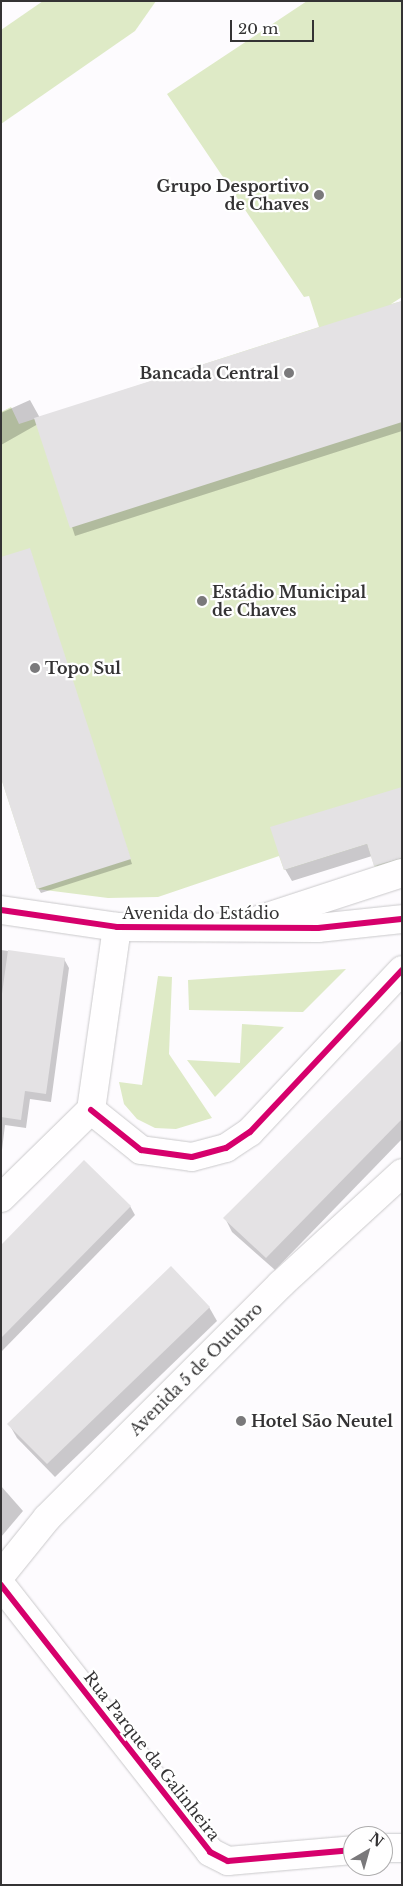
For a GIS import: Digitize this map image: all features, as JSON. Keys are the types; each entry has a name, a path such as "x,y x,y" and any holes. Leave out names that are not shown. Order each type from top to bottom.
{"street":[{"name":"Avenida do Estádio","path":"238,926 402,873"},
{"name":"Avenida do Estádio","path":"1,910 117,927 238,926 318,928 402,919"},
{"path":"1,1198 91,1110 117,927"},
{"path":"91,1110 141,1150 192,1157 226,1148 250,1132 402,970"},
{"name":"Avenida 5 de Outubro","path":"1,1575 47,1518 281,1284 402,1173"},
{"name":"Rua Parque da Galinheira","path":"1,1585 210,1852 228,1861 343,1851"}],"green space":[{"path":"43,1 156,1 135,31 1,124 1,30"},
{"name":"Estádio Municipal de Chaves","path":"307,1 402,1 402,297 391,304 402,301 402,860 375,868 367,844 284,870 279,856 158,897 108,898 37,889 1,778 1,412 11,407 19,424 319,327 309,296 304,297 167,94"},
{"path":"346,969 303,1012 189,1010 188,980"},
{"path":"158,976 172,977 169,1054 212,1118 176,1129 155,1128 137,1119 124,1104 119,1082 142,1085"},
{"path":"242,1024 284,1027 215,1097 187,1060 240,1063"}],"building":[{"name":"Bancada Central","path":"402,301 402,422 70,528 34,418"},
{"name":"Topo Sul","path":"30,548 131,859 37,889 1,778 1,557"},
{"path":"402,787 402,858 374,866 367,844 284,870 270,827"},
{"path":"8,950 65,958 46,1094 25,1091 21,1120 1,1117 1,1001"},
{"path":"402,1040 402,1119 266,1258 223,1218"},
{"path":"84,1160 131,1206 1,1338 1,1245"},
{"path":"171,1266 210,1307 47,1464 7,1424"}],"cycle path":[{"path":"1,910 117,927 318,928 402,919"},
{"path":"91,1110 141,1150 192,1157 226,1148 250,1132 402,970"},
{"path":"1,1585 210,1852 228,1861 343,1851"}],"place":[{"name":"Grupo Desportivo de Chaves","path":"319,195"},
{"name":"Bancada Central","path":"289,373"},
{"name":"Estádio Municipal de Chaves","path":"202,601"},
{"name":"Topo Sul","path":"35,668"},
{"name":"Hotel São Neutel","path":"241,1421"}]}
